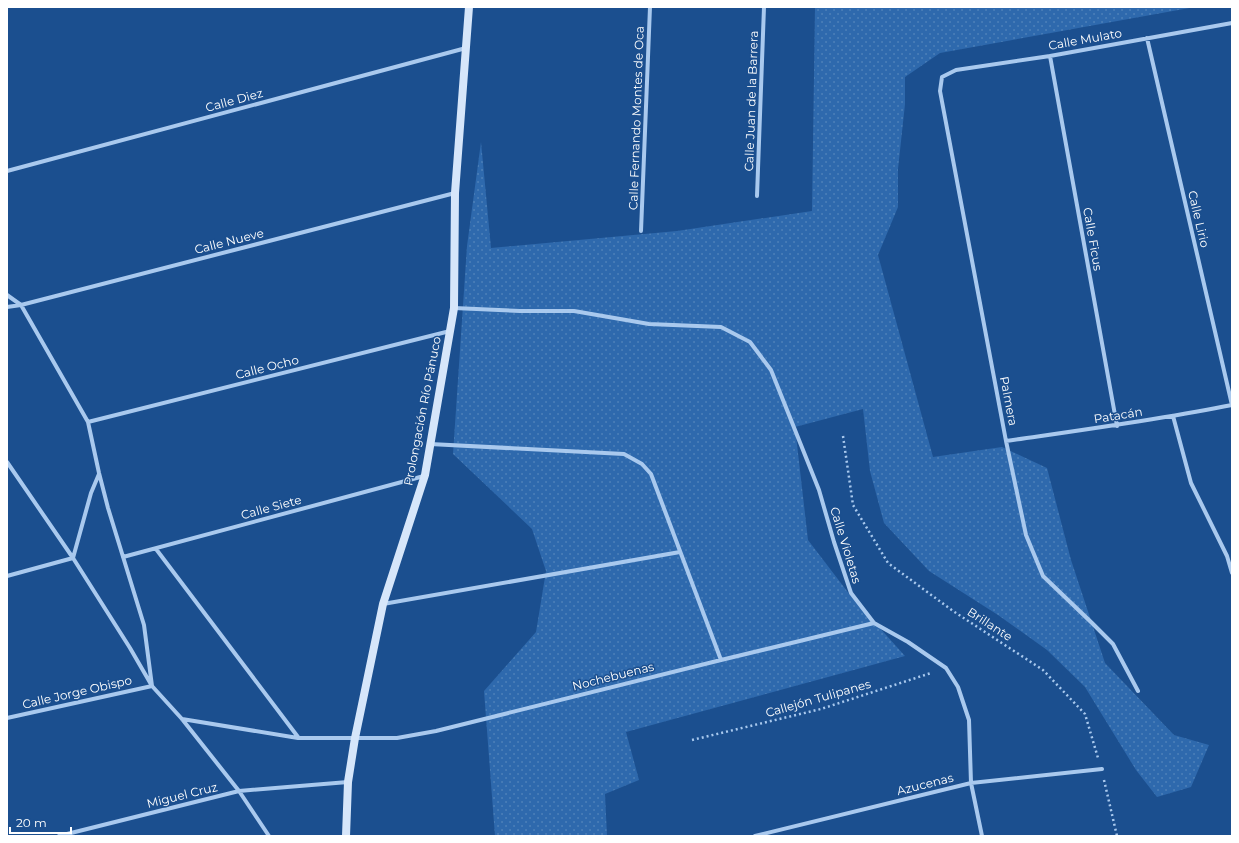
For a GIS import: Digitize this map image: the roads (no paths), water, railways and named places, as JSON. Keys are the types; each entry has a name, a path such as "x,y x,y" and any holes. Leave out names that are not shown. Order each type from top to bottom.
{"street":[{"name":"Prolongación Río Pánuco","path":"346,836 348,782 383,604 425,475 454,308 455,193 469,7"},
{"name":"Calle Fernando Montes de Oca","path":"641,231 650,7"},
{"name":"Calle Juan de la Barrera","path":"757,196 764,7"},
{"name":"Calle Mulato","path":"942,77 956,70 1050,56 1232,23"},
{"name":"Calle Lirio","path":"1147,38 1232,405"},
{"name":"Calle Diez","path":"7,171 466,48"},
{"name":"Calle Ficus","path":"1050,56 1117,426"},
{"name":"Palmera","path":"942,77 940,91 1006,441 1026,535 1042,576 1113,644 1138,691"},
{"name":"Calle Nueve","path":"7,307 21,305 455,193"},
{"path":"7,295 21,305 88,422 99,473 144,625 152,686"},
{"name":"Calle Violetas","path":"454,308 574,312 650,324 721,327 750,342 771,370 816,482 851,593 874,623 908,642 946,668 958,687 968,720 971,783 982,836"},
{"name":"Calle Ocho","path":"88,422 450,331"},
{"name":"Patacán","path":"1006,441 1117,426 1232,405"},
{"path":"1173,416 1191,484 1227,556 1232,573"},
{"path":"430,444 624,454 642,464 651,474 720,660"},
{"path":"7,462 73,558 130,648 152,686 182,719 239,791 269,836"},
{"path":"73,558 91,493 99,473"},
{"name":"Calle Siete","path":"123,557 425,475"},
{"path":"156,549 298,738"},
{"path":"383,604 680,552"},
{"path":"7,576 73,558"},
{"name":"Nochebuenas","path":"182,719 298,738 397,738 436,731 874,623"},
{"name":"Calle Jorge Obispo","path":"7,718 152,686"},
{"name":"Azucenas","path":"755,836 971,783 1102,769"},
{"name":"Miguel Cruz","path":"59,836 239,791 348,782"}]}
